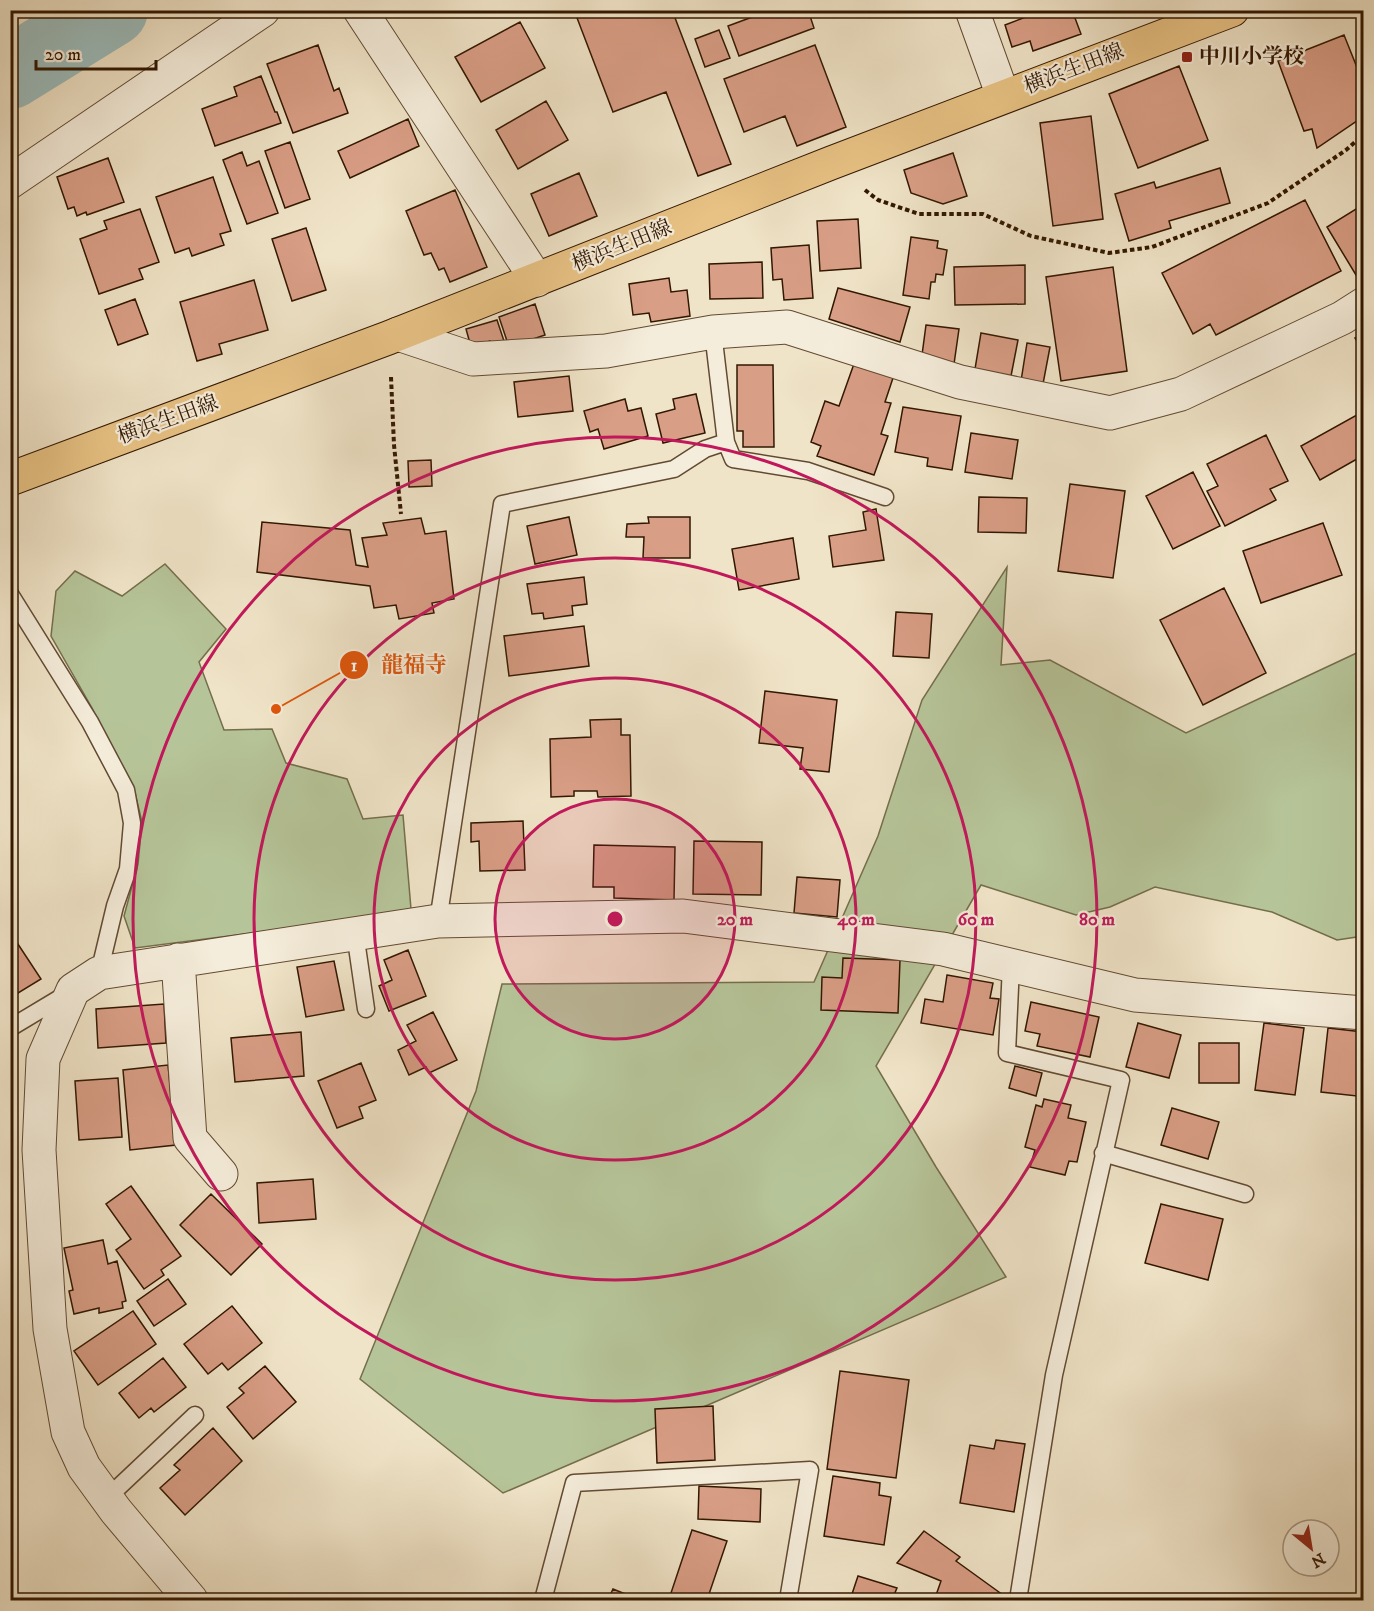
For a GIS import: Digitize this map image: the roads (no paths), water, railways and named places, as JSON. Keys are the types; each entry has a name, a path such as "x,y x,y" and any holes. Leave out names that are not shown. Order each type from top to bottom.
{"main road":[{"name":"横浜生田線","path":"10,479 398,334 1003,96 1232,10"}],"street":[{"path":"10,182 263,10"},
{"path":"360,10 537,280"},
{"path":"972,10 1003,96"},
{"path":"398,334 473,359 606,351 713,332 787,327 960,382 1110,413 1181,394 1342,318 1364,304"},
{"path":"191,1600 106,1499 84,1467 68,1432 50,1329 39,1150 43,1059 86,981 178,960 438,921 683,916 943,949 1135,995 1364,1013"},
{"path":"178,960 190,1138 221,1174"}],"lane":[{"path":"713,332 726,442 733,459 808,471 885,497"},
{"path":"438,921 502,504 674,469 705,449 726,442"},
{"path":"10,594 90,722 126,790 132,823 128,869 86,981 10,1028"},
{"path":"355,933 366,1009"},
{"path":"1011,965 1007,1053 1121,1080 1054,1375 1018,1600"},
{"path":"1103,1153 1245,1194"},
{"path":"106,1499 195,1415"},
{"path":"543,1600 574,1483 810,1470 788,1600"}],"waterway":[{"path":"10,73 112,10"}],"place":[{"name":"中川小学校","path":"1187,57"},
{"name":"龍福寺","path":"276,709"}]}
